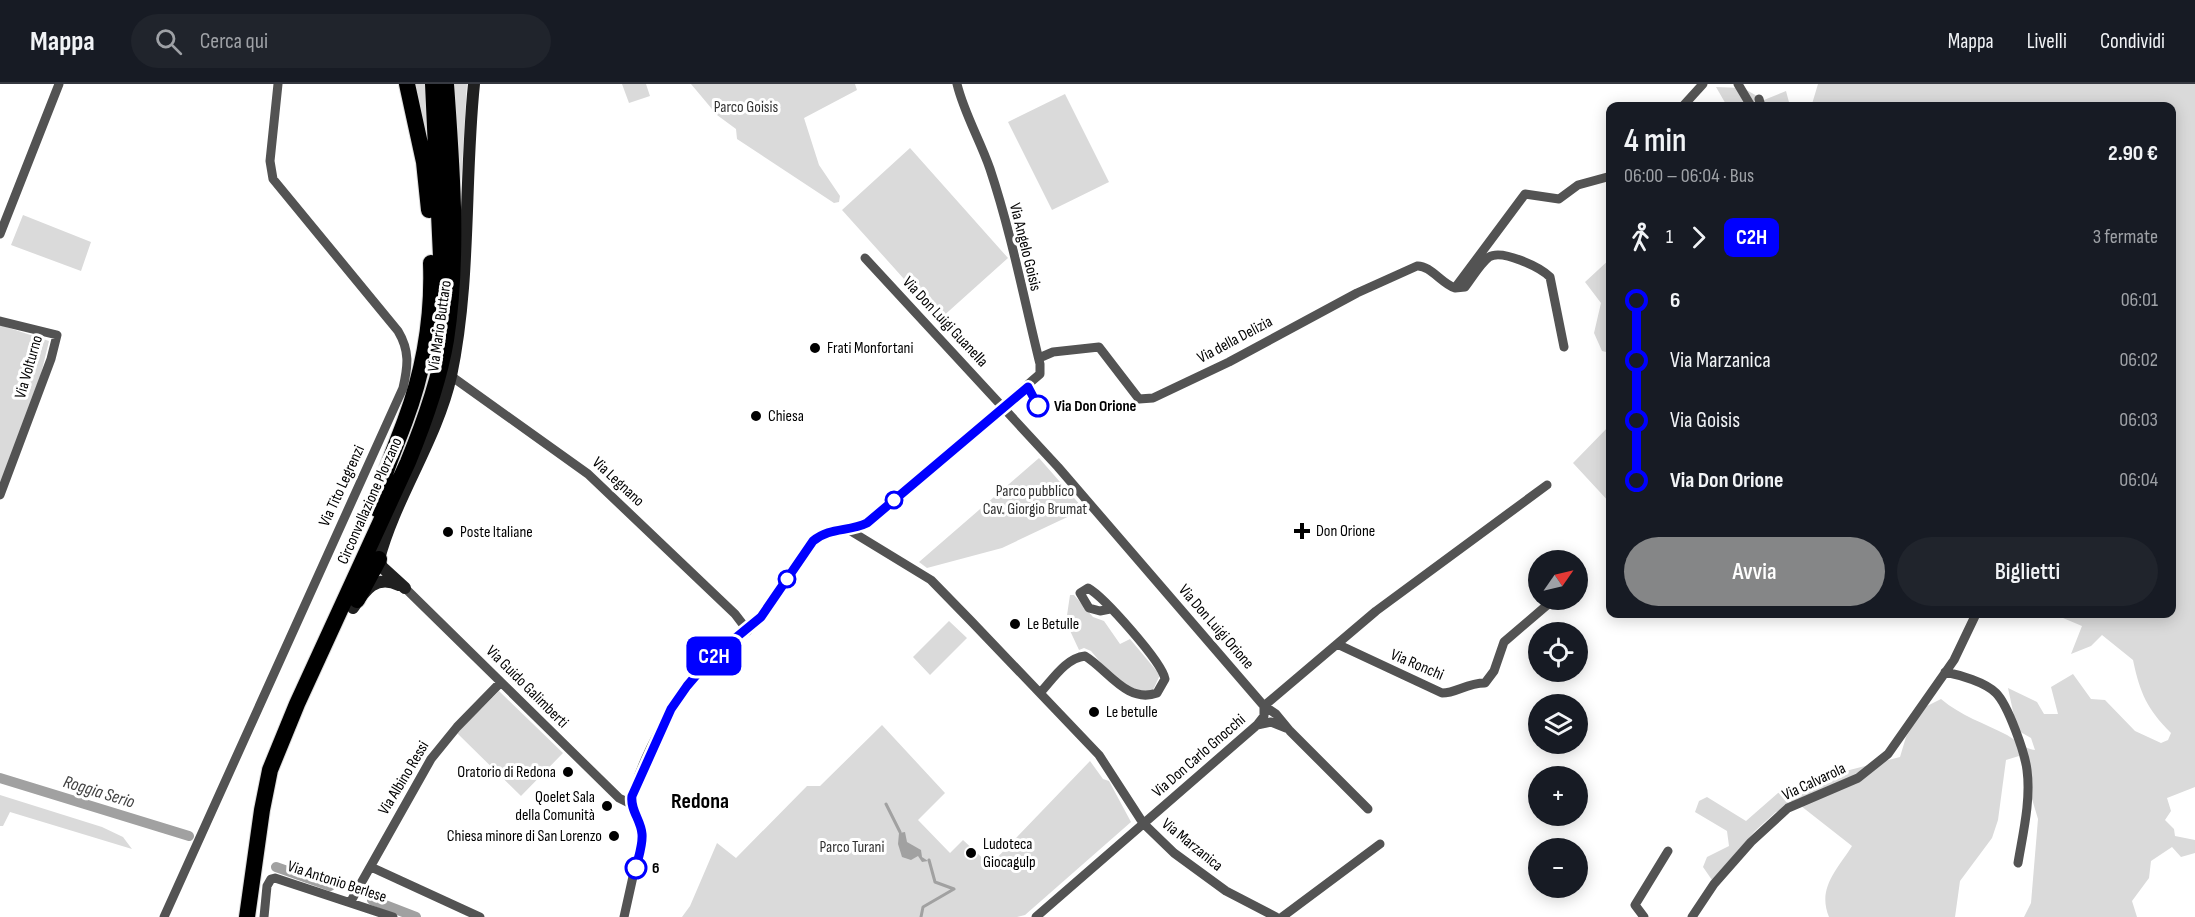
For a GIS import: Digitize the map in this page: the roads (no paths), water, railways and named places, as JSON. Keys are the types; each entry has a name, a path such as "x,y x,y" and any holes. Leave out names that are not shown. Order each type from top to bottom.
{"highway":[{"path":"377,509 380,489 418,382 432,310 428,189 407,84"},
{"name":"Circonvallazione Plorzano","path":"238,917 263,767 282,716 377,509 414,422 433,356 440,308 441,217 433,84"},
{"name":"Circonvallazione Plorzano","path":"247,917 270,770 297,704 408,462 424,422 436,382 445,341 453,280 454,217 446,84"},
{"path":"297,704 318,680 379,559"}],"street":[{"path":"0,234 4,214 59,84"},
{"name":"Via Tito Legrenzi","path":"164,917 403,388 408,367 407,352 398,332 273,179 270,161 278,84"},
{"name":"Via Mario Buttaro","path":"379,559 419,463 451,376 464,278 467,151 474,84"},
{"name":"Via Angelo Goisis","path":"957,84 961,102 974,126 990,171 1039,358"},
{"path":"1687,102 1703,84"},
{"path":"1738,84 1749,102"},
{"path":"1455,288 1525,194 1559,199 1578,185 1606,177"},
{"path":"1455,288 1465,287 1487,259 1495,255 1505,256 1538,268 1550,277 1564,347"},
{"name":"Via Don Luigi Guanella","path":"865,258 1004,407"},
{"name":"Via della Delizia","path":"1039,358 1053,352 1099,347 1139,399 1144,400 1229,362 1348,297 1417,266 1426,268 1445,285 1455,288"},
{"name":"Via Volturno","path":"0,321 57,335 51,360 0,495"},
{"path":"624,917 642,836 640,823 631,804 642,770 677,701 710,659 747,631 761,617 813,541 834,530 849,530 867,523 1038,376 1039,358"},
{"name":"Via Legnano","path":"451,376 588,474 735,614 747,631"},
{"name":"Via Don Luigi Orione","path":"1004,407 1264,706 1276,714 1368,809"},
{"path":"1264,706 1376,611 1547,485"},
{"name":"Via Marzanica","path":"849,530 931,580 1104,760 1143,823 1174,854 1197,872 1254,908 1276,917"},
{"path":"379,559 382,567 405,588"},
{"path":"353,608 363,593 375,583 391,582 405,588"},
{"name":"Via Guido Galimberti","path":"405,588 619,798 631,804"},
{"path":"1040,693 1068,664 1077,657 1085,656 1121,686 1139,696 1157,693 1165,679 1164,672 1110,609"},
{"name":"Via Ronchi","path":"1337,644 1432,689 1451,693 1471,683 1485,683 1494,671 1504,642 1541,610"},
{"name":"Via Calvarola","path":"1692,917 1714,884 1750,842 1788,808 1858,778 1888,754 1945,672 1974,618"},
{"path":"1945,672 1995,693 2021,749 2028,770 2018,863"},
{"name":"Via Albino Ressi","path":"351,901 431,759 457,727 500,683"},
{"name":"Via Don Carlo Gnocchi","path":"1036,917 1257,725 1264,716 1264,706"},
{"path":"1257,725 1279,723 1290,731"},
{"path":"1282,917 1380,844"},
{"path":"1644,917 1635,905 1668,851"},
{"path":"371,867 480,917"},
{"name":"Via Antonio Berlese","path":"264,917 267,886 271,879 279,879 351,901 393,917"}],"waterway":[{"name":"Roggia Serio","path":"0,778 189,836"},
{"path":"886,804 900,832"},
{"path":"921,917 923,907 954,889 935,882 929,860"},
{"name":"Roggia Serio","path":"276,867 330,886"},
{"name":"Roggia Serio","path":"372,900 416,917"}],"place":[{"name":"Frati Monfortani","path":"815,348"},
{"name":"Via Don Orione","path":"1038,406"},
{"name":"Chiesa","path":"756,416"},
{"name":"Don Orione","path":"1302,531"},
{"name":"Poste Italiane","path":"448,532"},
{"name":"Le Betulle","path":"1015,624"},
{"name":"Le betulle","path":"1094,712"},
{"name":"Oratorio di Redona","path":"568,772"},
{"name":"Qoelet Sala della Comunità","path":"607,806"},
{"name":"Chiesa minore di San Lorenzo","path":"614,836"},
{"name":"Ludoteca Giocagulp","path":"971,853"},
{"name":"6","path":"636,868"}],"district":[{"name":"Redona","path":"700,801"}],"park label":[{"name":"Parco Goisis","path":"746,107"},
{"name":"Parco pubblico Cav. Giorgio Brumat","path":"1035,500"},
{"name":"Parco Turani","path":"852,847"}]}
